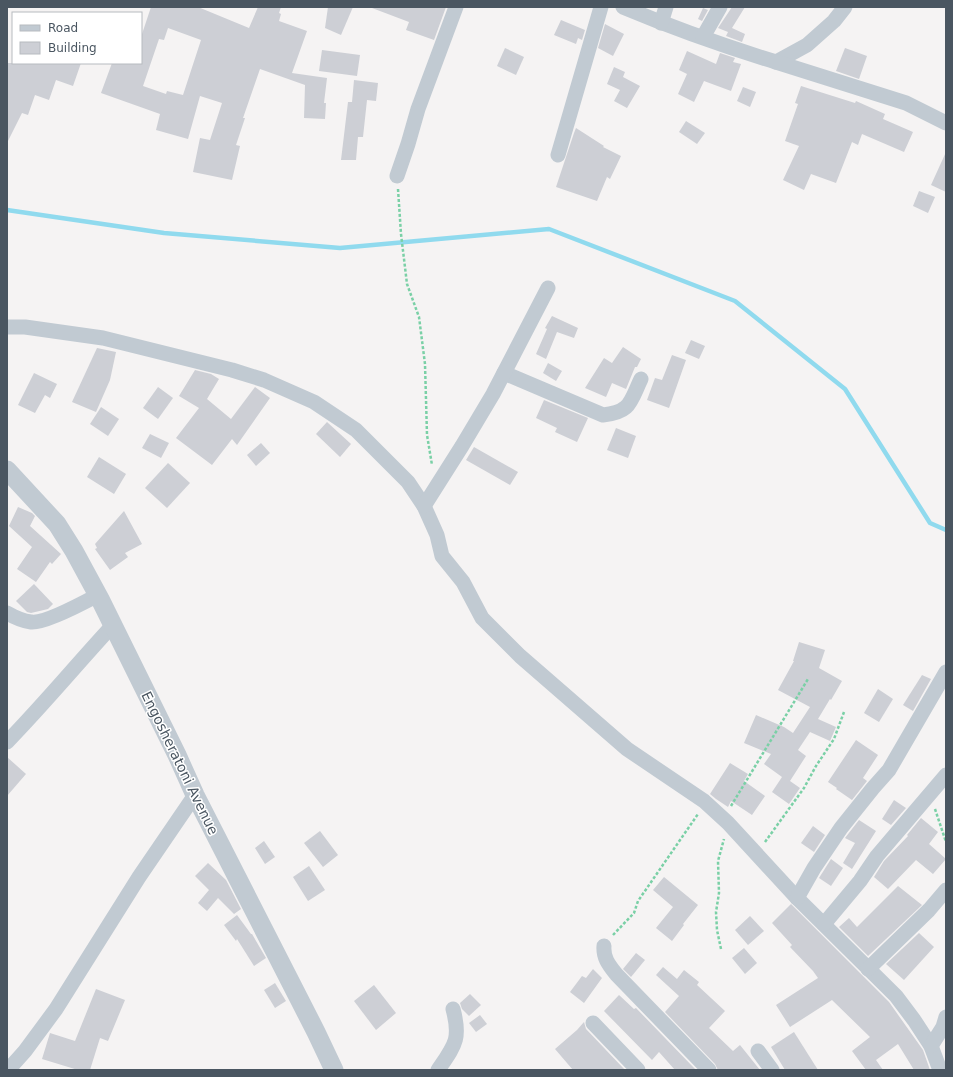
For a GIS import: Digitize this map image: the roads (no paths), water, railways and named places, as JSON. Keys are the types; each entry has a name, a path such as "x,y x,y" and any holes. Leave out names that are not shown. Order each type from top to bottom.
{"street":[{"path":"397,176 418,109 456,7"},
{"path":"558,155 601,7"},
{"path":"623,7 661,23 776,62 906,103 946,123"},
{"path":"661,23 666,7"},
{"path":"703,37 720,7"},
{"path":"776,62 807,45 834,21 845,7"},
{"path":"424,506 462,446 504,373 548,288"},
{"path":"7,327 25,327 103,338 232,370 264,380 314,402 356,430 408,482 424,506 437,534 442,556 463,582 482,618 520,656 627,749 704,801 726,821 797,898 896,996 931,1046 940,1070"},
{"path":"504,373 603,415 615,414 622,411 628,405 641,379"},
{"name":"Engosheratoni Avenue","path":"7,470 57,524 98,595 177,755 195,796 334,1070"},
{"path":"7,613 17,618 32,622 46,619 98,595"},
{"path":"7,742 40,708 72,669 113,625"},
{"path":"797,898 814,868 841,828 889,770 946,672"},
{"path":"824,924 860,881 877,856 946,775"},
{"path":"8,1070 25,1051 56,1009 134,884 195,796"},
{"path":"868,969 929,910 946,890"},
{"path":"604,946 604,954 609,965 616,974 709,1070"},
{"path":"438,1070 451,1051 456,1038 457,1024 453,1009"},
{"path":"931,1046 943,1027 946,1018"},
{"path":"593,1023 638,1070"},
{"path":"758,1051 772,1070"}],"waterway":[{"path":"7,210 164,233 340,248 549,229 735,301 845,389 930,523 946,530"}]}
